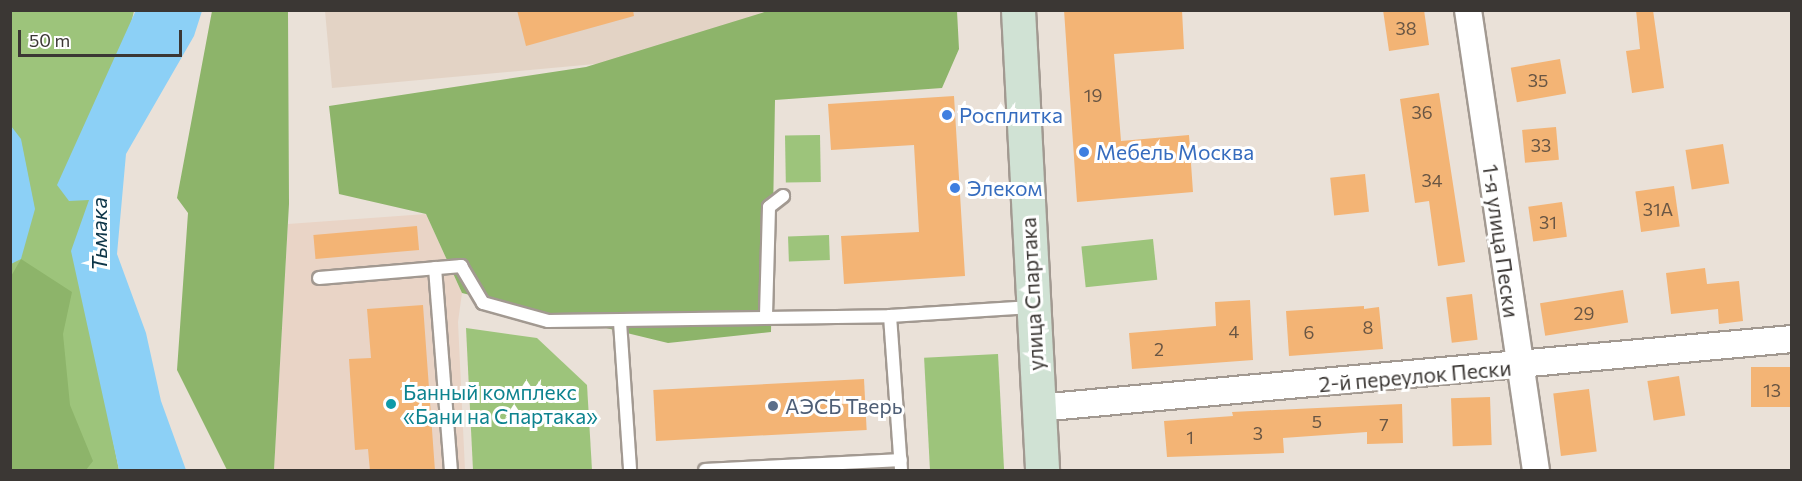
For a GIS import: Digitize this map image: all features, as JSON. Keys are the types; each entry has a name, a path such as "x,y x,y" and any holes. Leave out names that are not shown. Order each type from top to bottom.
{"main road":[{"name":"улица Спартака","path":"1018,10 1042,471"}],"street":[{"name":"1-я улица Пески","path":"1468,10 1536,471"},
{"name":"2-й переулок Пески","path":"1038,408 1520,367 1791,339"}],"lane":[{"path":"766,315 769,207 783,196"},
{"path":"320,278 460,266 483,303 548,321 620,322 766,315 890,316 1033,307"},
{"path":"435,268 451,471"},
{"path":"705,471 901,465 890,316"},
{"path":"620,322 630,471"}],"shaded area":[{"path":"955,10 956,31 332,88 325,11"},
{"path":"426,214 462,293 458,322 465,470 274,470 288,224"}],"green space":[{"path":"10,11 134,11 89,200 95,350 119,470 11,470"},
{"path":"212,11 288,11 289,204 274,470 227,470 177,370 188,213 177,198"},
{"path":"768,11 957,11 959,49 942,88 775,100 771,332 668,343 462,293 426,214 339,194 329,106 586,67"},
{"path":"820,135 821,182 786,183 785,136"},
{"path":"829,235 830,260 789,261 788,236"},
{"path":"1153,239 1157,280 1086,287 1081,247"},
{"path":"21,259 72,292 63,334 70,405 93,461 86,470 11,470 10,278"},
{"path":"466,328 537,338 587,385 592,470 473,470"},
{"path":"998,354 1004,470 930,470 924,358"}],"water":[{"name":"Тьмака","path":"136,10 202,11 194,36 126,154 117,254 146,333 161,401 186,470 119,470 71,251 89,200 69,201 57,185"},
{"path":"11,126 21,139 35,209 21,259 11,264"}],"building":[{"path":"517,10 633,10 634,16 526,46"},
{"path":"1064,10 1182,10 1184,49 1114,54 1121,141 1189,135 1193,192 1077,202"},
{"path":"1383,10 1424,10 1429,45 1389,51"},
{"path":"1636,10 1653,10 1664,88 1632,93 1626,51 1640,49"},
{"path":"1560,59 1566,93 1517,102 1511,68"},
{"path":"1439,93 1465,262 1438,266 1429,201 1415,203 1400,99"},
{"path":"954,96 965,276 844,284 841,236 919,232 914,145 831,150 828,104"},
{"path":"1556,127 1559,160 1525,163 1522,130"},
{"path":"1723,144 1729,184 1692,189 1685,150"},
{"path":"1365,174 1369,212 1334,215 1330,178"},
{"path":"1674,186 1680,227 1641,232 1635,191"},
{"path":"1562,202 1567,237 1533,241 1528,207"},
{"path":"417,226 419,250 315,259 313,235"},
{"path":"1705,268 1707,284 1739,281 1743,321 1719,324 1718,309 1671,314 1666,273"},
{"path":"1623,290 1628,323 1545,336 1540,303"},
{"path":"1472,294 1478,340 1452,343 1446,297"},
{"path":"1250,300 1253,360 1132,369 1129,333 1216,326 1215,302"},
{"name":"Банный комплекс «Бани на Спартака»","path":"423,305 435,471 370,471 368,449 355,450 349,359 371,358 367,309"},
{"path":"1364,306 1364,309 1379,307 1383,349 1289,356 1286,311"},
{"path":"1751,367 1791,367 1791,407 1751,407"},
{"path":"1679,376 1685,416 1654,421 1647,381"},
{"path":"864,379 867,430 656,441 653,390"},
{"path":"1589,389 1597,452 1561,456 1553,393"},
{"path":"1490,397 1492,445 1453,446 1451,398"},
{"path":"1402,404 1403,443 1367,444 1367,432 1283,438 1284,453 1167,457 1164,421 1233,416 1232,412"}],"place":[{"name":"Росплитка","path":"947,115"},
{"name":"Мебель Москва","path":"1084,152"},
{"name":"Элеком","path":"955,188"},
{"name":"Банный комплекс «Бани на Спартака»","path":"391,404"},
{"name":"АЭСБ Тверь","path":"773,406"}]}
